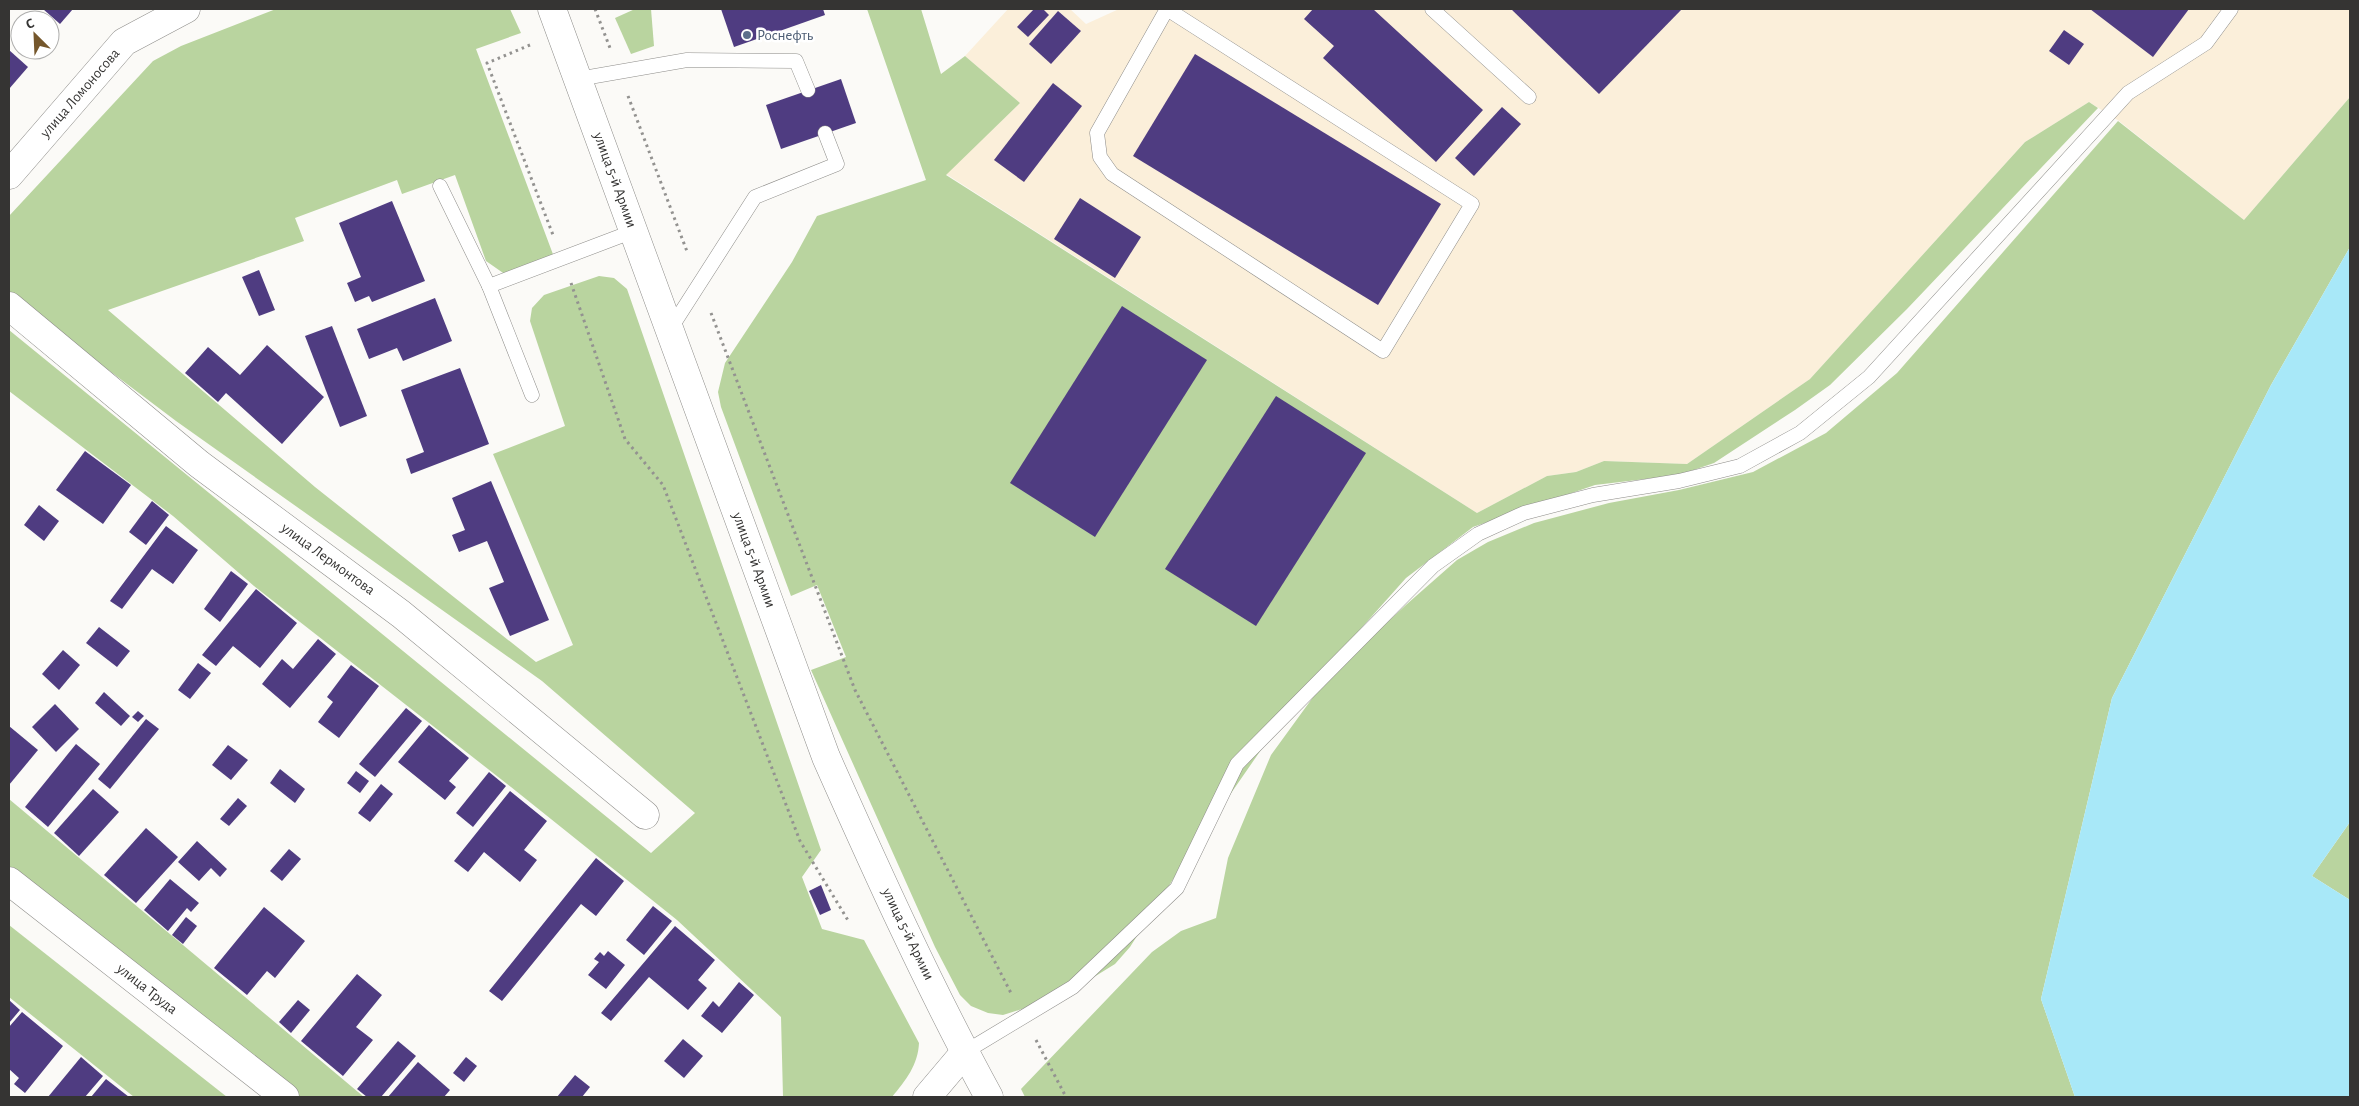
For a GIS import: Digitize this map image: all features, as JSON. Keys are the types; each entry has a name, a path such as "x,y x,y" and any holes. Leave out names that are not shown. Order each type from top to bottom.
{"street":[{"name":"улица Ломоносова","path":"9,176 124,42 186,9"},
{"name":"улица 5-й Армии","path":"557,20 826,757 867,850 965,1052 989,1097"},
{"name":"улица Лермонтова","path":"9,306 199,464 401,614 645,815"},
{"name":"улица Труда","path":"9,881 285,1097"},
{"path":"928,1097 965,1052"}],"lane":[{"path":"1167,9 1472,204 1383,351 1112,174 1100,158 1097,134 1167,9"},
{"path":"1432,9 1528,97"},
{"path":"965,1052 1073,987 1177,888 1237,764 1433,566 1478,534 1524,513 1593,495 1679,481 1740,466 1800,433 1869,377 2128,93 2206,43 2232,9"},
{"path":"578,79 687,60 796,61 808,90"},
{"path":"670,328 755,197 837,164 825,134"},
{"path":"440,186 489,286 532,395"},
{"path":"489,286 634,231"}],"path":[{"path":"595,9 855,690 1016,1001"},
{"path":"598,17 557,20 487,63 562,258 625,439 663,484 800,841 849,922"},
{"path":"1034,1036 1066,1097"}],"shaded area":[{"path":"1008,9 1070,9 1086,24 1119,9 2350,9 2350,97 2244,220 2119,121 2089,102 2025,142 1810,379 1687,464 1604,461 1576,472 1547,476 1477,513 946,174 1020,103 965,56"}],"green space":[{"path":"276,9 510,9 521,33 476,49 554,257 506,275 486,261 455,175 402,194 397,180 295,218 304,241 108,310 315,487 536,662 573,645 493,454 565,426 530,321 532,308 544,295 599,276 614,278 627,289 821,850 802,877 822,929 864,940 919,1043 914,1065 892,1097 783,1097 781,1017 677,920 511,787 254,586 173,516 9,391 9,330 651,853 695,813 542,681 176,421 9,295 9,216 153,61 181,46"},
{"path":"635,9 651,9 654,46 631,54 615,18"},
{"path":"867,9 921,9 941,74 965,56 1020,103 946,175 1477,513 1547,476 1576,472 1604,461 1687,464 1810,379 2025,142 2089,102 2098,108 1907,309 1830,385 1795,410 1714,463 1679,475 1595,485 1473,527 1406,578 1290,708 1191,851 1130,947 1115,964 1094,977 1022,1009 1003,1015 988,1013 971,1006 960,995 935,947 811,670 846,657 817,585 791,596 721,407 718,392 725,363 792,262 817,216 926,180"},
{"path":"2350,97 2350,247 2271,385 2112,698 2041,999 2075,1097 1025,1097 1021,1089 1152,952 1181,931 1216,918 1228,858 1271,755 1327,678 1457,560 1488,542 1534,523 1609,503 1679,490 1753,472 1826,433 1897,373 2118,121 2244,220"},
{"path":"9,799 364,1097 273,1097 9,890"},
{"path":"2350,822 2350,900 2312,876"},
{"path":"9,925 227,1097 134,1097 9,997"}],"water":[{"path":"2350,247 2350,822 2312,876 2350,900 2350,1097 2075,1097 2041,999 2112,698 2271,385"}],"building":[{"path":"43,9 73,9 60,24 60,10"},
{"path":"721,9 823,9 825,15 734,47"},
{"path":"1034,9 1043,9 1049,15 1028,37 1017,27"},
{"path":"1313,9 1373,9 1483,110 1436,162 1323,58 1334,46 1304,19"},
{"path":"1511,9 1682,9 1599,94"},
{"path":"2090,9 2189,9 2153,57"},
{"path":"1058,11 1081,31 1051,64 1029,44"},
{"path":"2064,30 2084,44 2069,65 2049,51"},
{"path":"9,50 10,60 20,60 28,67 9,89"},
{"path":"1195,54 1441,204 1378,305 1133,156"},
{"path":"841,79 856,123 781,149 766,105"},
{"path":"1053,83 1082,106 1024,182 994,160"},
{"path":"1502,107 1521,124 1474,176 1455,158"},
{"path":"1080,198 1141,237 1115,278 1054,239"},
{"path":"392,201 425,281 372,302 369,296 355,302 347,283 361,277 339,223"},
{"path":"259,270 275,310 259,316 242,277"},
{"path":"435,298 452,341 403,361 397,348 369,359 357,329"},
{"path":"1122,306 1207,360 1095,537 1010,483"},
{"path":"332,326 367,416 340,427 305,336"},
{"path":"267,345 324,397 282,444 226,393 218,402 185,373 208,347 240,375"},
{"path":"460,368 489,444 411,474 406,459 424,452 401,390"},
{"path":"1276,396 1366,453 1256,626 1165,569"},
{"path":"85,451 131,485 103,524 56,490"},
{"path":"491,481 549,620 510,636 489,588 504,582 487,541 459,552 452,535 465,530 452,498"},
{"path":"152,501 169,515 146,545 129,532"},
{"path":"39,505 59,521 44,541 24,525"},
{"path":"166,526 198,550 173,584 152,569 122,609 110,601"},
{"path":"231,571 248,584 220,622 204,609"},
{"path":"256,589 297,623 260,668 233,646 216,666 202,655"},
{"path":"99,627 130,651 117,667 86,643"},
{"path":"318,639 336,654 290,708 262,684 282,659 293,669"},
{"path":"63,650 80,665 59,690 42,674"},
{"path":"198,663 211,673 190,699 178,690"},
{"path":"351,665 379,686 339,738 318,722 333,702 327,697"},
{"path":"104,692 130,716 121,726 95,703"},
{"path":"55,704 79,729 56,752 32,727"},
{"path":"406,708 422,721 375,777 359,764"},
{"path":"138,711 144,716 138,722 132,717"},
{"path":"146,719 159,729 110,789 98,779"},
{"path":"429,725 469,758 449,781 456,787 445,800 398,762"},
{"path":"9,726 38,750 9,785"},
{"path":"76,744 100,764 48,827 25,807"},
{"path":"228,745 248,760 231,780 212,765"},
{"path":"280,769 305,789 295,803 270,783"},
{"path":"356,771 369,781 360,793 347,783"},
{"path":"489,772 506,786 473,827 456,813"},
{"path":"381,784 393,794 370,822 358,813"},
{"path":"93,789 119,812 79,856 54,833"},
{"path":"510,791 547,821 524,850 537,860 520,882 484,852 468,872 454,861"},
{"path":"238,798 247,806 229,826 220,819"},
{"path":"146,828 178,857 136,903 104,875"},
{"path":"197,841 227,869 220,877 211,868 199,881 178,862"},
{"path":"289,849 301,859 282,881 270,871"},
{"path":"596,858 624,881 596,916 581,904 502,1001 489,991"},
{"path":"170,879 199,903 191,912 187,908 168,931 144,910"},
{"path":"821,885 831,910 820,915 809,891"},
{"path":"653,906 672,921 644,955 626,940"},
{"path":"264,907 305,941 275,978 267,971 247,995 214,968"},
{"path":"186,917 197,926 183,944 172,935"},
{"path":"675,926 715,960 698,980 707,988 688,1010 649,977 611,1021 601,1013"},
{"path":"608,951 625,965 606,989 588,975 599,962 594,959 600,952 604,956"},
{"path":"357,974 382,995 356,1027 373,1040 343,1076 301,1041"},
{"path":"739,982 754,995 722,1033 701,1016 713,1001 719,1007"},
{"path":"9,1000 20,1010 9,1023"},
{"path":"298,1000 310,1010 291,1033 279,1022"},
{"path":"22,1012 63,1046 25,1093 14,1084 19,1078 9,1069 9,1027"},
{"path":"683,1039 703,1056 684,1078 664,1061"},
{"path":"398,1041 416,1056 381,1097 367,1097 357,1089"},
{"path":"81,1057 103,1076 85,1097 48,1097"},
{"path":"466,1057 477,1066 464,1082 453,1073"},
{"path":"418,1062 450,1090 444,1097 388,1097"},
{"path":"575,1075 590,1087 582,1097 557,1097"},
{"path":"106,1079 129,1097 91,1097"}],"place":[{"name":"Роснефть","path":"747,35"}]}
